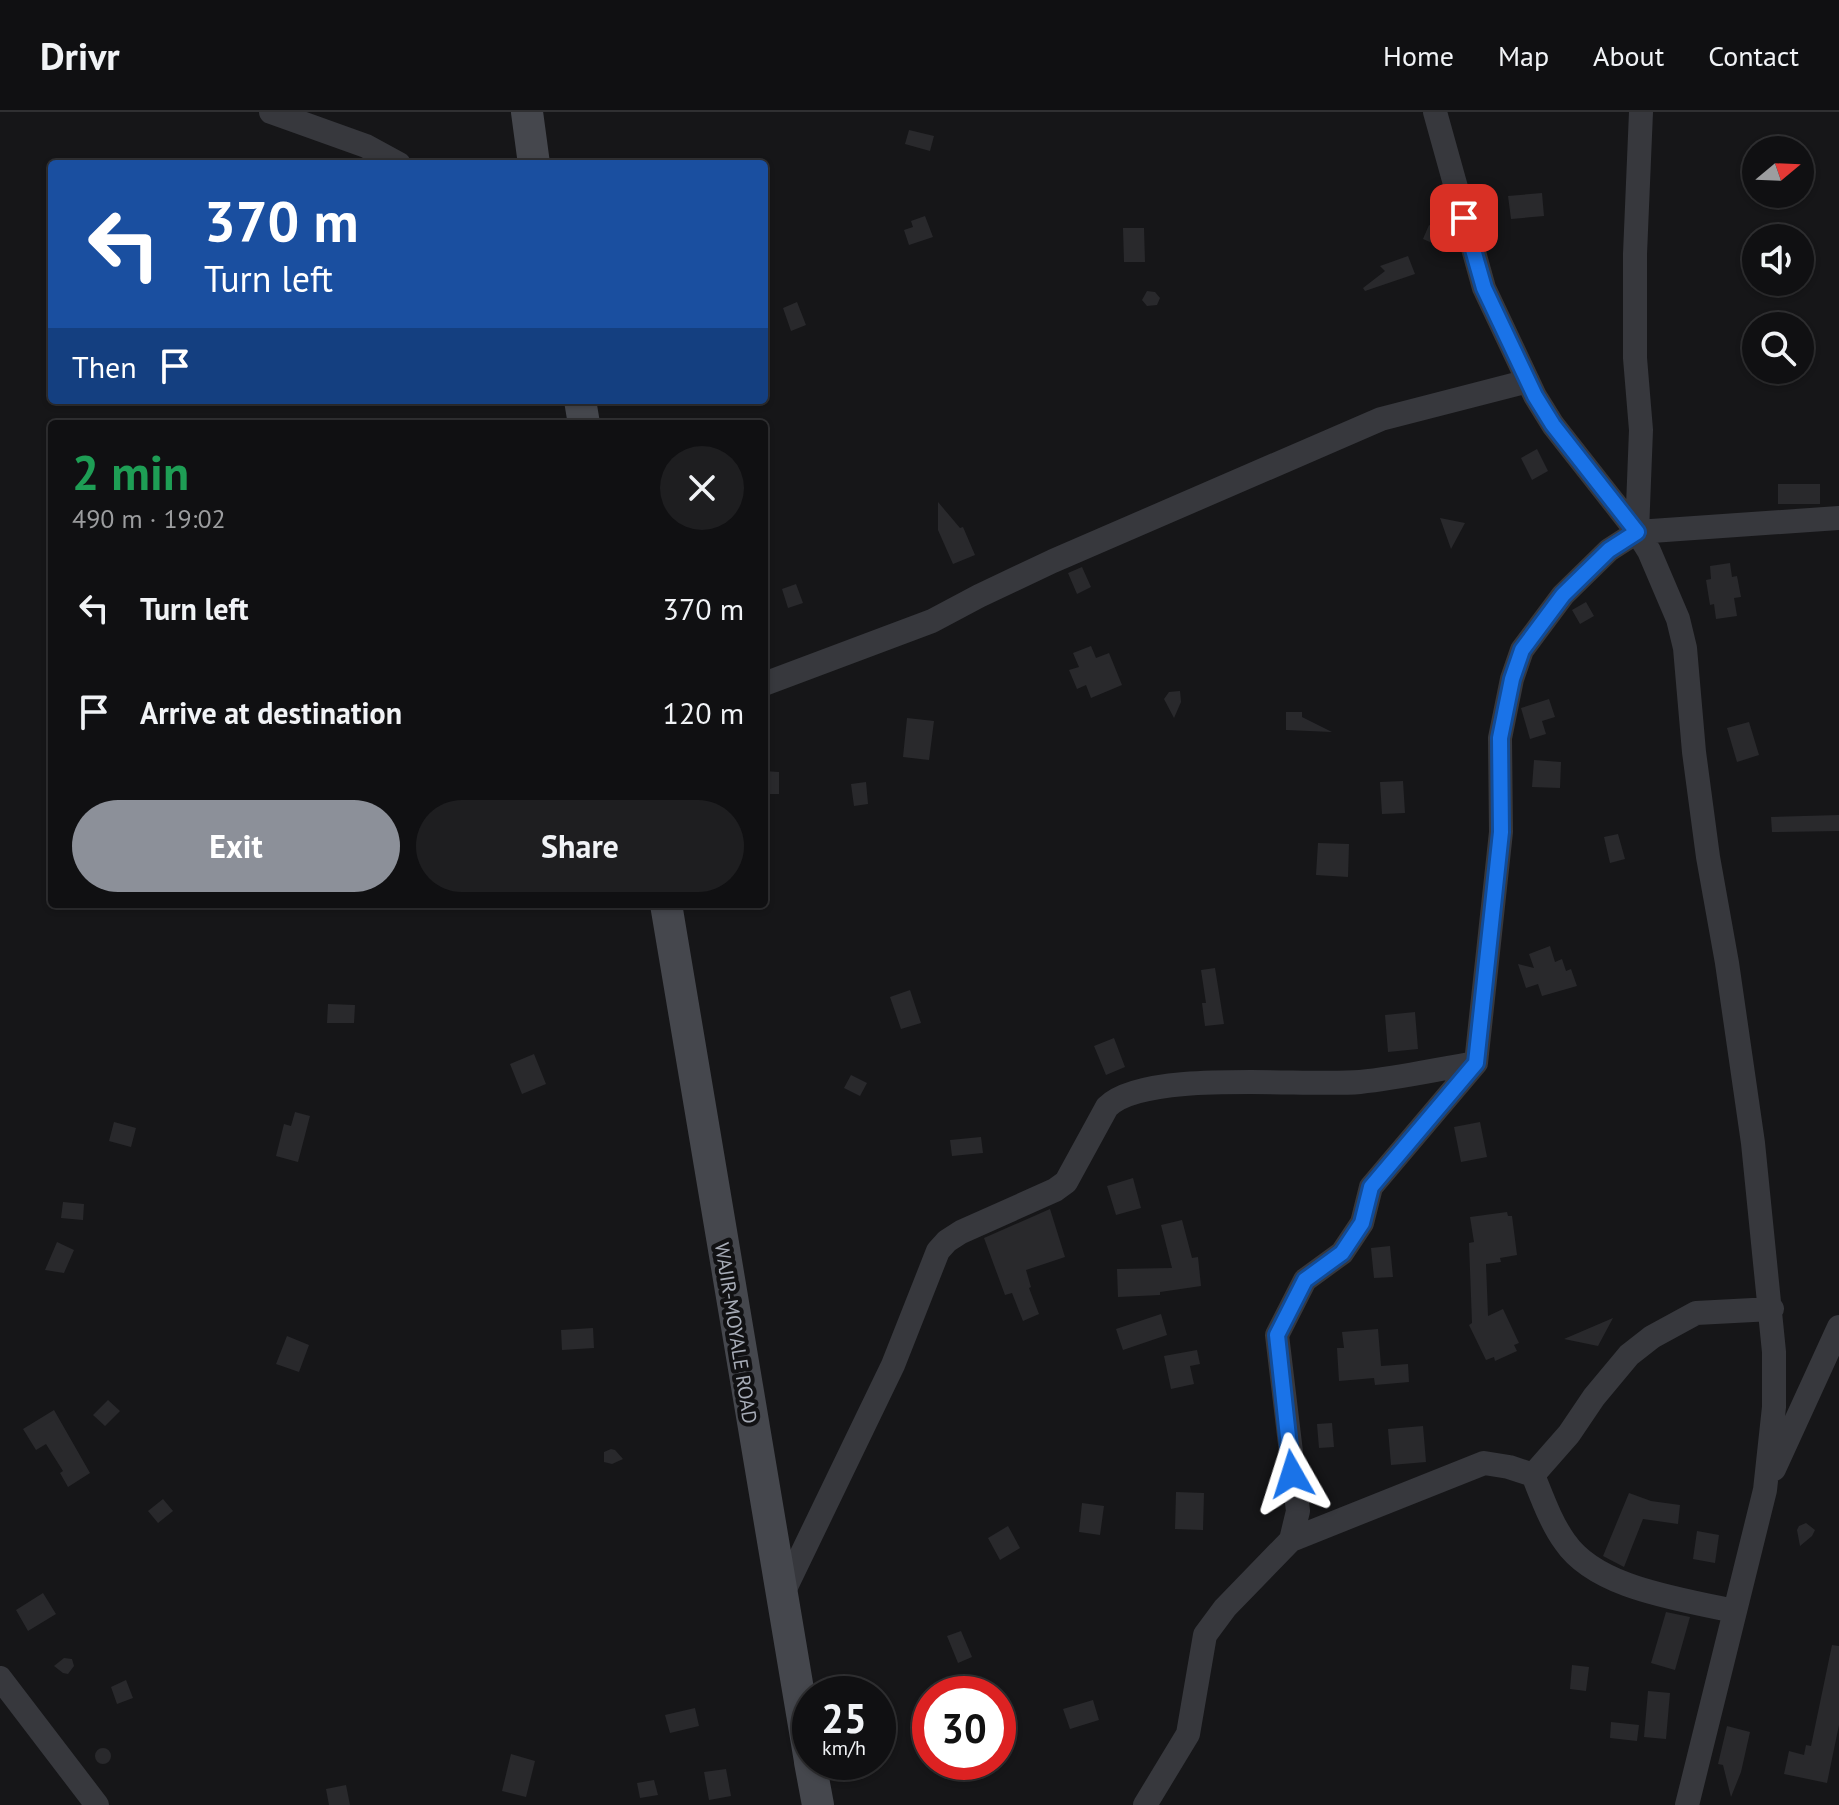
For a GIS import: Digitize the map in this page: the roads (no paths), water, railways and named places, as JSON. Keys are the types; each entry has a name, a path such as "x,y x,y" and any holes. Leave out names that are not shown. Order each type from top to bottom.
{"main road":[{"path":"527,112 533,160"},
{"name":"WAJIR-MOYALE ROAD","path":"667,908 795,1676"},
{"name":"WAJIR-MOYALE ROAD","path":"813,1780 818,1805"}],"street":[{"path":"271,112 366,146 392,160"},
{"path":"1435,112 1484,288 1528,381 1553,425 1649,551 1678,619 1685,648 1694,752 1753,1143 1772,1309 1774,1407 1765,1490 1687,1805"},
{"path":"1637,532 1641,430 1635,358 1635,254 1641,112"},
{"path":"768,682 932,621 1053,561 1381,419 1528,381"},
{"path":"1291,1540 1298,1511 1277,1335 1305,1280 1342,1253 1362,1223 1371,1187 1476,1063 1501,832 1500,738 1512,679 1522,650 1555,604 1609,550 1637,532 1839,518"},
{"path":"781,1597 893,1365 938,1251 961,1232 1055,1190 1066,1182 1107,1107 1115,1099 1127,1094 1196,1083 1360,1082 1476,1063"},
{"path":"1533,1475 1569,1434 1594,1397 1629,1355 1652,1337 1696,1313 1772,1309"},
{"path":"1765,1490 1839,1327"},
{"path":"1145,1805 1188,1734 1205,1635 1225,1608 1291,1540 1484,1463 1533,1475 1565,1542 1583,1561 1606,1576 1643,1589 1733,1611"},
{"path":"0,1678 97,1805"}]}
